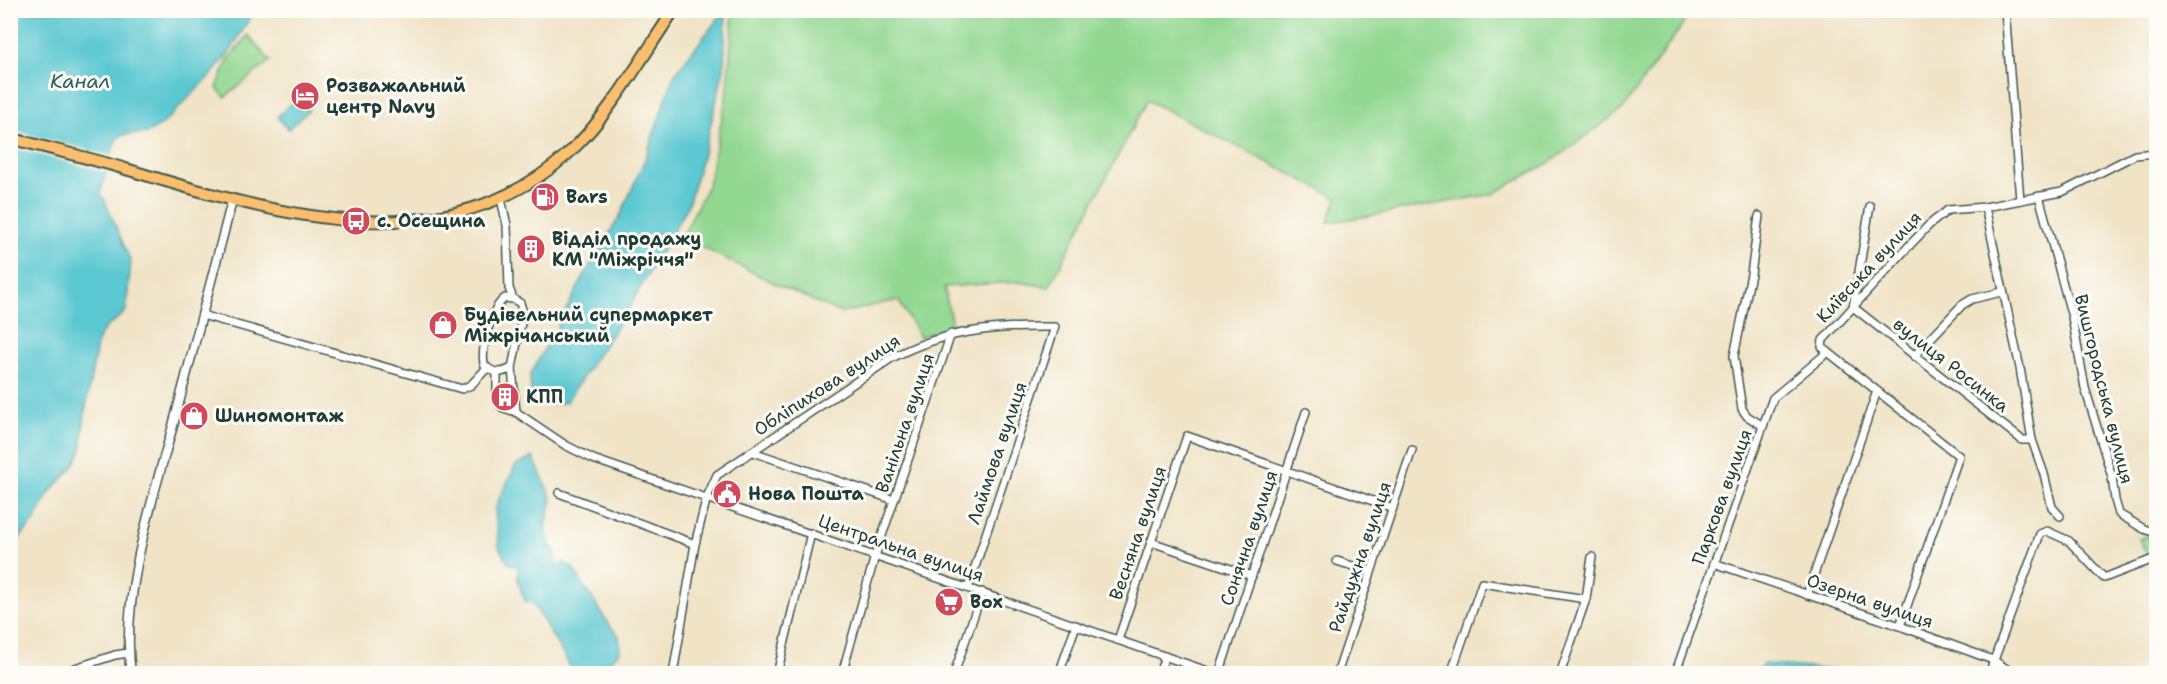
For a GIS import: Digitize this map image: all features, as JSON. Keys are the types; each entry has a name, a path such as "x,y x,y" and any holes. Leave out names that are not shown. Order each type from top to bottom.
{"main road":[{"path":"10,138 232,201 330,219 371,221 440,216 501,199 532,181 573,149 614,99 674,10"}],"street":[{"path":"2005,10 2020,200"},
{"name":"Київська вулиця","path":"1828,352 1822,347 1823,340 1929,225 1948,210 1985,207 2062,192 2135,155 2157,153"},
{"name":"Вишгородська вулиця","path":"2039,196 2072,317 2085,388 2112,477 2119,514 2144,529 2157,532"},
{"path":"501,199 507,225 509,288 513,299"},
{"path":"131,674 128,653 129,615 142,548 232,201"},
{"path":"1853,307 1870,206"},
{"path":"1985,207 2020,368 2032,440 2052,507 2060,516"},
{"path":"1759,216 1751,274 1734,356 1742,409 1747,416 1763,426"},
{"path":"509,288 505,298 495,308 484,345 483,357 487,368 497,372 501,373 512,368"},
{"path":"1914,356 1962,305 1972,299 2002,292"},
{"path":"505,298 520,303 523,313 512,368 516,412"},
{"name":"вулиця Росинка","path":"1853,307 2022,440 2032,440"},
{"path":"202,315 462,388 471,385 487,368"},
{"name":"Обліпихова вулиця","path":"673,674 695,544 707,497 717,475 890,359 919,344 951,334 1003,328 1055,327"},
{"name":"Лаймова вулиця","path":"968,588 1055,327"},
{"name":"Ванільна вулиця","path":"842,674 876,556 951,334"},
{"path":"1828,352 1959,456 1900,626"},
{"name":"Паркова вулиця","path":"1676,674 1773,398 1828,352"},
{"name":"Центральна вулиця","path":"497,372 497,396 503,408 516,412 565,445 593,459 1217,674"},
{"path":"1807,595 1877,391"},
{"name":"Сонячна вулиця","path":"1217,674 1306,412"},
{"name":"Весняна вулиця","path":"1118,640 1187,436 1287,471"},
{"name":"Райдужна вулиця","path":"1337,674 1412,450"},
{"path":"753,452 894,500"},
{"path":"1287,471 1392,508"},
{"path":"559,493 695,544"},
{"path":"1989,674 2040,534 2046,531 2069,541 2104,578 2157,558"},
{"path":"777,674 811,533"},
{"path":"1152,542 1252,576"},
{"path":"1560,674 1586,599 1592,557"},
{"path":"1337,561 1371,572"},
{"name":"Озерна вулиця","path":"1714,563 1993,660 2014,674"},
{"path":"1451,674 1482,583 1586,599"},
{"path":"954,674 982,592"},
{"path":"1059,674 1076,625"},
{"path":"57,674 128,653"},
{"path":"1159,674 1165,656"},
{"path":"374,674 406,671 423,674"}],"green space":[{"path":"732,10 1688,11 1684,23 1623,109 1550,162 1493,194 1351,219 1328,222 1337,198 1147,100 1049,287 1018,282 944,287 952,325 920,337 898,300 841,313 778,285 682,237 708,185 726,99"},
{"path":"248,35 270,61 225,97 217,88 228,60"},
{"path":"2151,534 2156,535 2156,552 2147,555 2139,539"}],"water":[{"name":"Канал","path":"11,11 254,11 231,50 213,73 162,125 148,133 122,135 114,145 100,194 131,262 126,311 107,327 98,340 85,411 81,452 73,467 50,492 34,522 11,547 10,135 12,115 10,104"},
{"path":"726,11 724,69 688,205 627,311 566,402 551,405 531,394 530,375 549,341 557,339 561,334 557,327 620,216 645,159 674,75"},
{"path":"298,98 309,110 288,129 277,117"},
{"path":"533,457 552,499 545,529 550,545 557,555 555,566 565,563 572,567 612,629 619,635 620,652 610,664 616,673 574,673 533,603 525,601 518,581 518,567 508,563 499,547 495,512 499,499 516,465"},
{"path":"1764,664 1864,673 1753,673"}],"pier":[{"path":"11,130 114,157 109,173 10,147"}],"place":[{"name":"Розважальний центр Navy","path":"305,96"},
{"name":"Bars","path":"545,197"},
{"name":"с. Осещина","path":"356,221"},
{"name":"Відділ продажу КМ \"Міжріччя\"","path":"531,249"},
{"name":"Будівельний супермаркет Міжрічанський","path":"443,325"},
{"name":"КПП","path":"505,397"},
{"name":"Шиномонтаж","path":"194,416"},
{"name":"Нова Пошта","path":"727,494"},
{"name":"Box","path":"949,602"}]}
